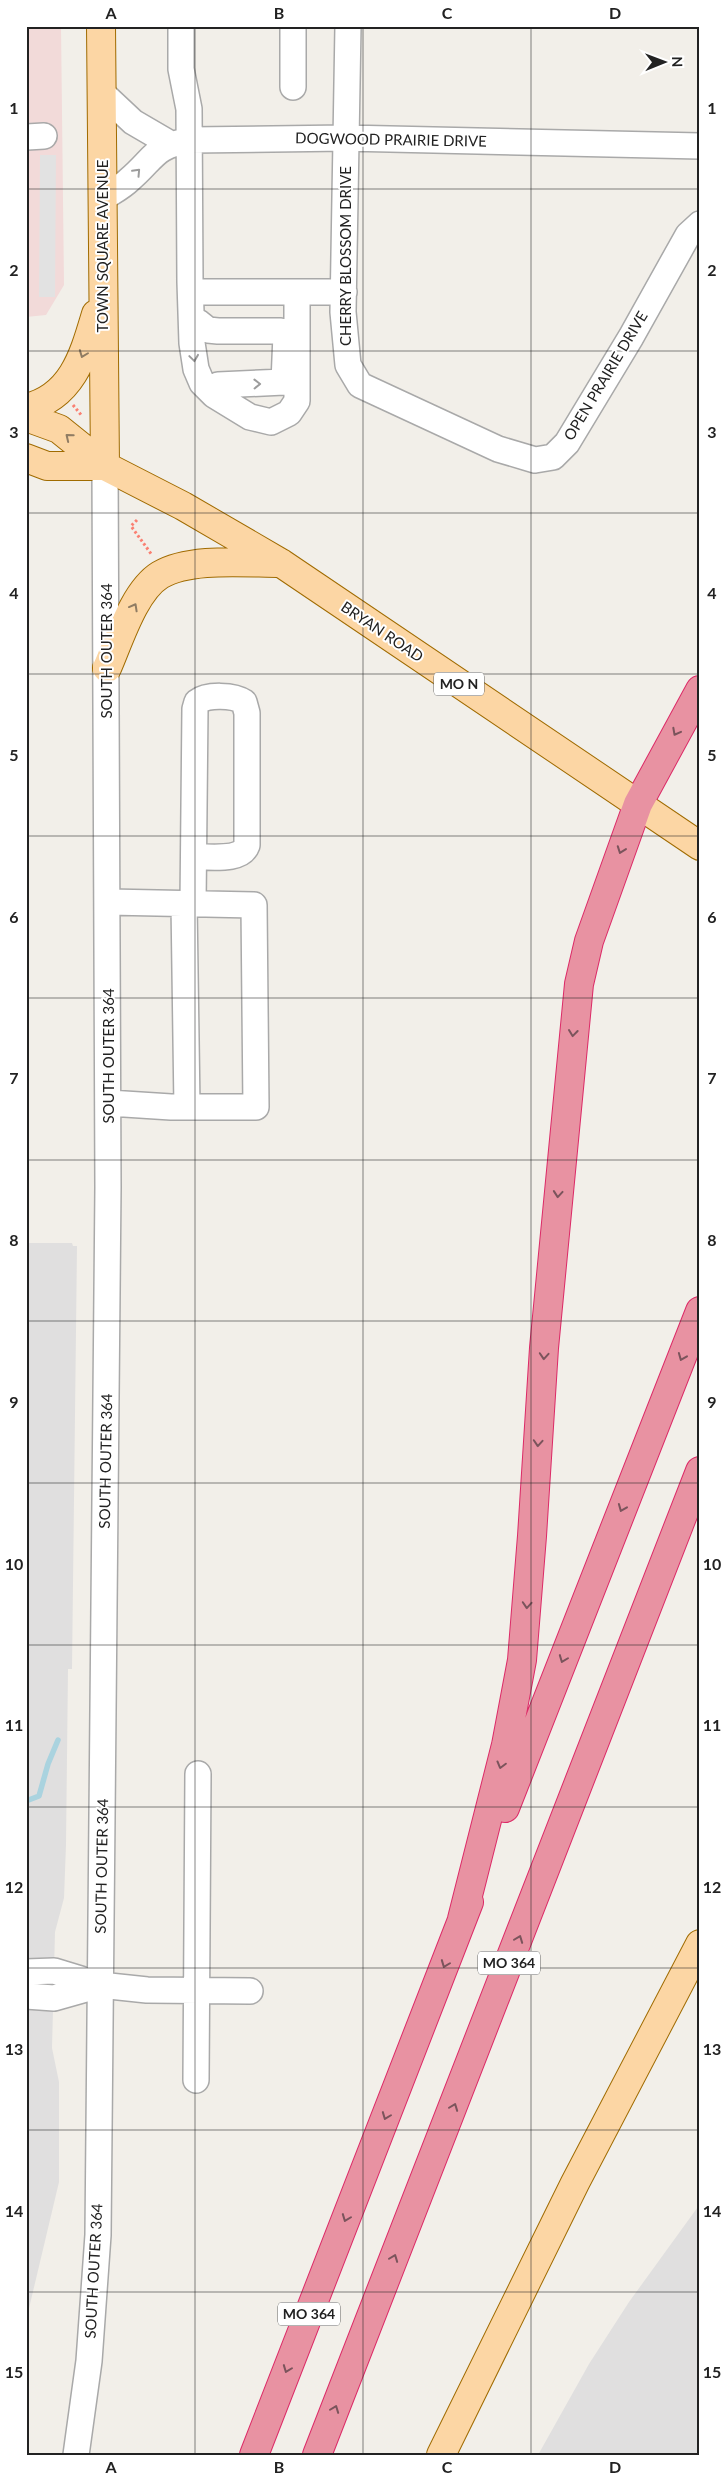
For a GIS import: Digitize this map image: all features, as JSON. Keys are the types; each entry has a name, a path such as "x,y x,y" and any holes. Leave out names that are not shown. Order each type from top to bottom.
{"highway":[{"path":"462,1919 506,1746 522,1660 544,1348 579,984 588,941 638,804 700,690"},
{"name":"MO 364","path":"254,2455 700,1311"},
{"name":"MO 364","path":"317,2455 700,1471"}],"main road":[{"name":"TOWN SQUARE AVENUE","path":"101,26 106,466"},
{"path":"26,408 50,399 78,369 104,291"},
{"name":"BRYAN ROAD","path":"26,417 59,429 106,466 183,506 281,563 700,846"},
{"path":"26,458 47,466 106,466"},
{"path":"107,668 132,611 144,590 159,576 179,568 211,564 281,563"},
{"path":"441,2455 575,2183 700,1944"}],"street":[{"path":"181,26 181,69 189,109 180,142 196,368 202,383 210,391 250,417 271,422 289,413 297,401 297,293"},
{"path":"293,26 293,87"},
{"name":"CHERRY BLOSSOM DRIVE","path":"348,26 344,292 348,365"},
{"path":"101,92 133,122 180,142"},
{"name":"DOGWOOD PRAIRIE DRIVE","path":"180,142 346,138 700,146"},
{"path":"103,198 130,180 148,159 180,142"},
{"name":"OPEN PRAIRIE DRIVE","path":"348,365 360,385 498,448 535,460 553,457 566,443 631,337 688,235 700,224"},
{"path":"191,292 344,292"},
{"path":"192,323 198,322 208,330 281,331 286,335 284,382 218,385 210,391"},
{"name":"SOUTH OUTER 364","path":"76,2455 89,2361 98,2235 109,1103 106,466"},
{"path":"188,1107 189,904 194,857 195,708 197,702 207,697 236,697 244,702 247,713 247,846 242,854 238,855 194,857"},
{"path":"109,902 254,905 256,1107 188,1107 109,1103"},
{"path":"196,2080 198,1774"},
{"path":"26,1972 54,1971 100,1985 148,1990 250,1991"},
{"path":"26,1996 54,1998 100,1985"}],"path":[{"path":"68,399 82,416 91,416"},
{"path":"137,520 131,526 156,561"}],"shaded area":[{"path":"26,26 61,26 64,285 46,315 26,317"},
{"path":"40,155 56,155 55,297 39,297"},
{"path":"26,1243 72,1243 73,1246 77,1246 72,1669 68,1669 64,1898 55,1932 52,2048 59,2082 59,2182 26,2321"},
{"path":"700,2204 700,2455 538,2455 589,2364 629,2302"}],"waterway":[{"path":"26,1801 39,1796 48,1764 58,1740"}]}
